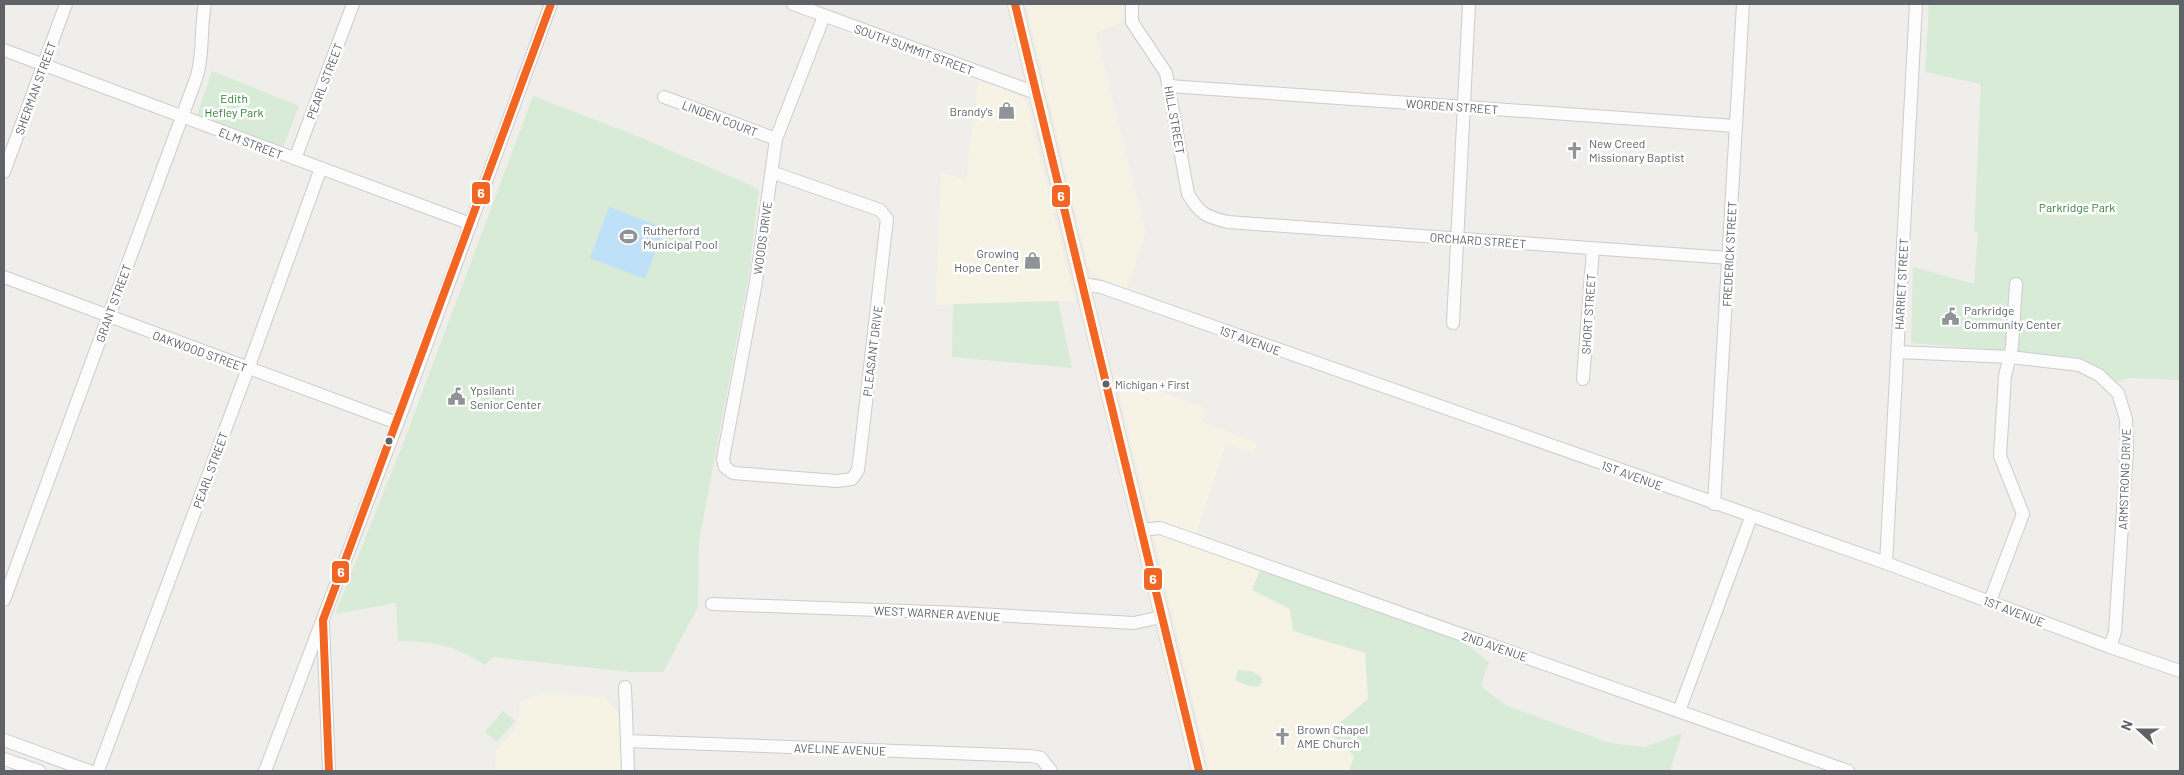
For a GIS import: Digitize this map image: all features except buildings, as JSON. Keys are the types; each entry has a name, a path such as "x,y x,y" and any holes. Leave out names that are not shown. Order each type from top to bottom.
{"main road":[{"path":"1015,4 1199,771"}],"street":[{"name":"SHERMAN STREET","path":"4,172 66,4"},
{"name":"GRANT STREET","path":"4,600 202,60 203,13 205,4"},
{"name":"PEARL STREET","path":"295,159 354,4"},
{"path":"265,771 397,423 551,4"},
{"name":"SOUTH SUMMIT STREET","path":"793,4 1036,93"},
{"name":"HILL STREET","path":"1132,4 1132,22 1166,73 1188,194 1196,209 1208,217 1228,222"},
{"path":"1453,322 1469,4"},
{"name":"FREDERICK STREET","path":"1714,504 1743,4"},
{"name":"HARRIET STREET","path":"1886,563 1916,4"},
{"name":"WOODS DRIVE","path":"725,467 723,458 756,282 776,139 824,16"},
{"name":"ELM STREET","path":"4,50 470,224"},
{"name":"WORDEN STREET","path":"1168,86 1735,126"},
{"name":"LINDEN COURT","path":"664,97 776,139"},
{"name":"PEARL STREET","path":"98,771 321,168"},
{"name":"PLEASANT DRIVE","path":"725,467 733,473 837,480 852,479 858,470 887,219 880,210 771,172"},
{"name":"ORCHARD STREET","path":"1228,222 1728,258"},
{"name":"SHORT STREET","path":"1583,380 1593,249"},
{"name":"OAKWOOD STREET","path":"4,277 397,423"},
{"name":"1ST AVENUE","path":"1082,284 1101,287 1886,563 2110,647 2180,671"},
{"path":"1990,601 2023,514 2000,456 2005,376 2010,357 2016,284"},
{"name":"ARMSTRONG DRIVE","path":"1898,352 2010,357 2079,365 2100,375 2118,393 2126,419 2127,450 2115,632 2110,647"},
{"path":"1679,711 1751,517"},
{"name":"2ND AVENUE","path":"1141,530 1160,528 1848,771"},
{"name":"WEST WARNER AVENUE","path":"712,604 960,613 1134,623 1161,617"},
{"path":"323,620 329,771"},
{"path":"625,687 628,771"},
{"path":"4,740 89,771"},
{"name":"AVELINE AVENUE","path":"627,741 1030,756 1041,758 1050,769"},
{"path":"4,759 39,771"}],"shaded area":[{"path":"1026,4 1123,4 1123,22 1096,33 1146,233 1127,290 1093,274 1089,268"},
{"path":"978,81 1025,98 1075,301 936,305 941,172 966,180"},
{"path":"1115,374 1207,409 1202,422 1257,443 1253,454 1226,444 1192,546 1462,641 1412,771 1210,771"},
{"path":"541,693 604,697 619,713 622,771 495,771 496,752 517,726 520,702"}],"green space":[{"name":"Parkridge Park","path":"1929,4 2180,4 2180,380 2129,378 2115,382 2102,369 2078,357 1911,343 1913,267 1974,284 1978,233 1974,231 1981,84 1925,72"},
{"name":"Edith Hefley Park","path":"212,71 299,106 283,147 197,115"},
{"path":"533,96 642,138 759,189 749,274 699,542 698,607 663,672 630,672 493,657 485,665 464,653 444,646 422,642 398,641 396,603 335,614 406,436"},
{"path":"1058,301 1072,368 952,357 953,304"},
{"path":"1260,570 1462,641 1489,662 1481,686 1505,705 1610,743 1645,747 1682,733 1670,771 1349,771 1354,756 1329,732 1368,699 1365,653 1293,631 1290,609 1252,590"},
{"path":"1238,670 1251,671 1262,677 1262,682 1258,687 1246,685 1235,680"},
{"path":"503,711 515,721 497,742 485,732"}],"water":[{"name":"Rutherford Municipal Pool","path":"609,207 664,228 645,279 590,258"}],"transit line":[{"name":"6","path":"329,771 323,620 551,4"},
{"name":"6","path":"1015,4 1199,771"}],"place":[{"name":"Brandy's","path":"1007,111"},
{"name":"New Creed Missionary Baptist","path":"1575,150"},
{"name":"Rutherford Municipal Pool","path":"629,237"},
{"name":"Growing Hope Center","path":"1033,260"},
{"name":"Parkridge Community Center","path":"1950,317"},
{"name":"Michigan + First","path":"1106,384"},
{"name":"Ypsilanti Senior Center","path":"456,397"},
{"name":"Brown Chapel AME Church","path":"1283,736"}]}
